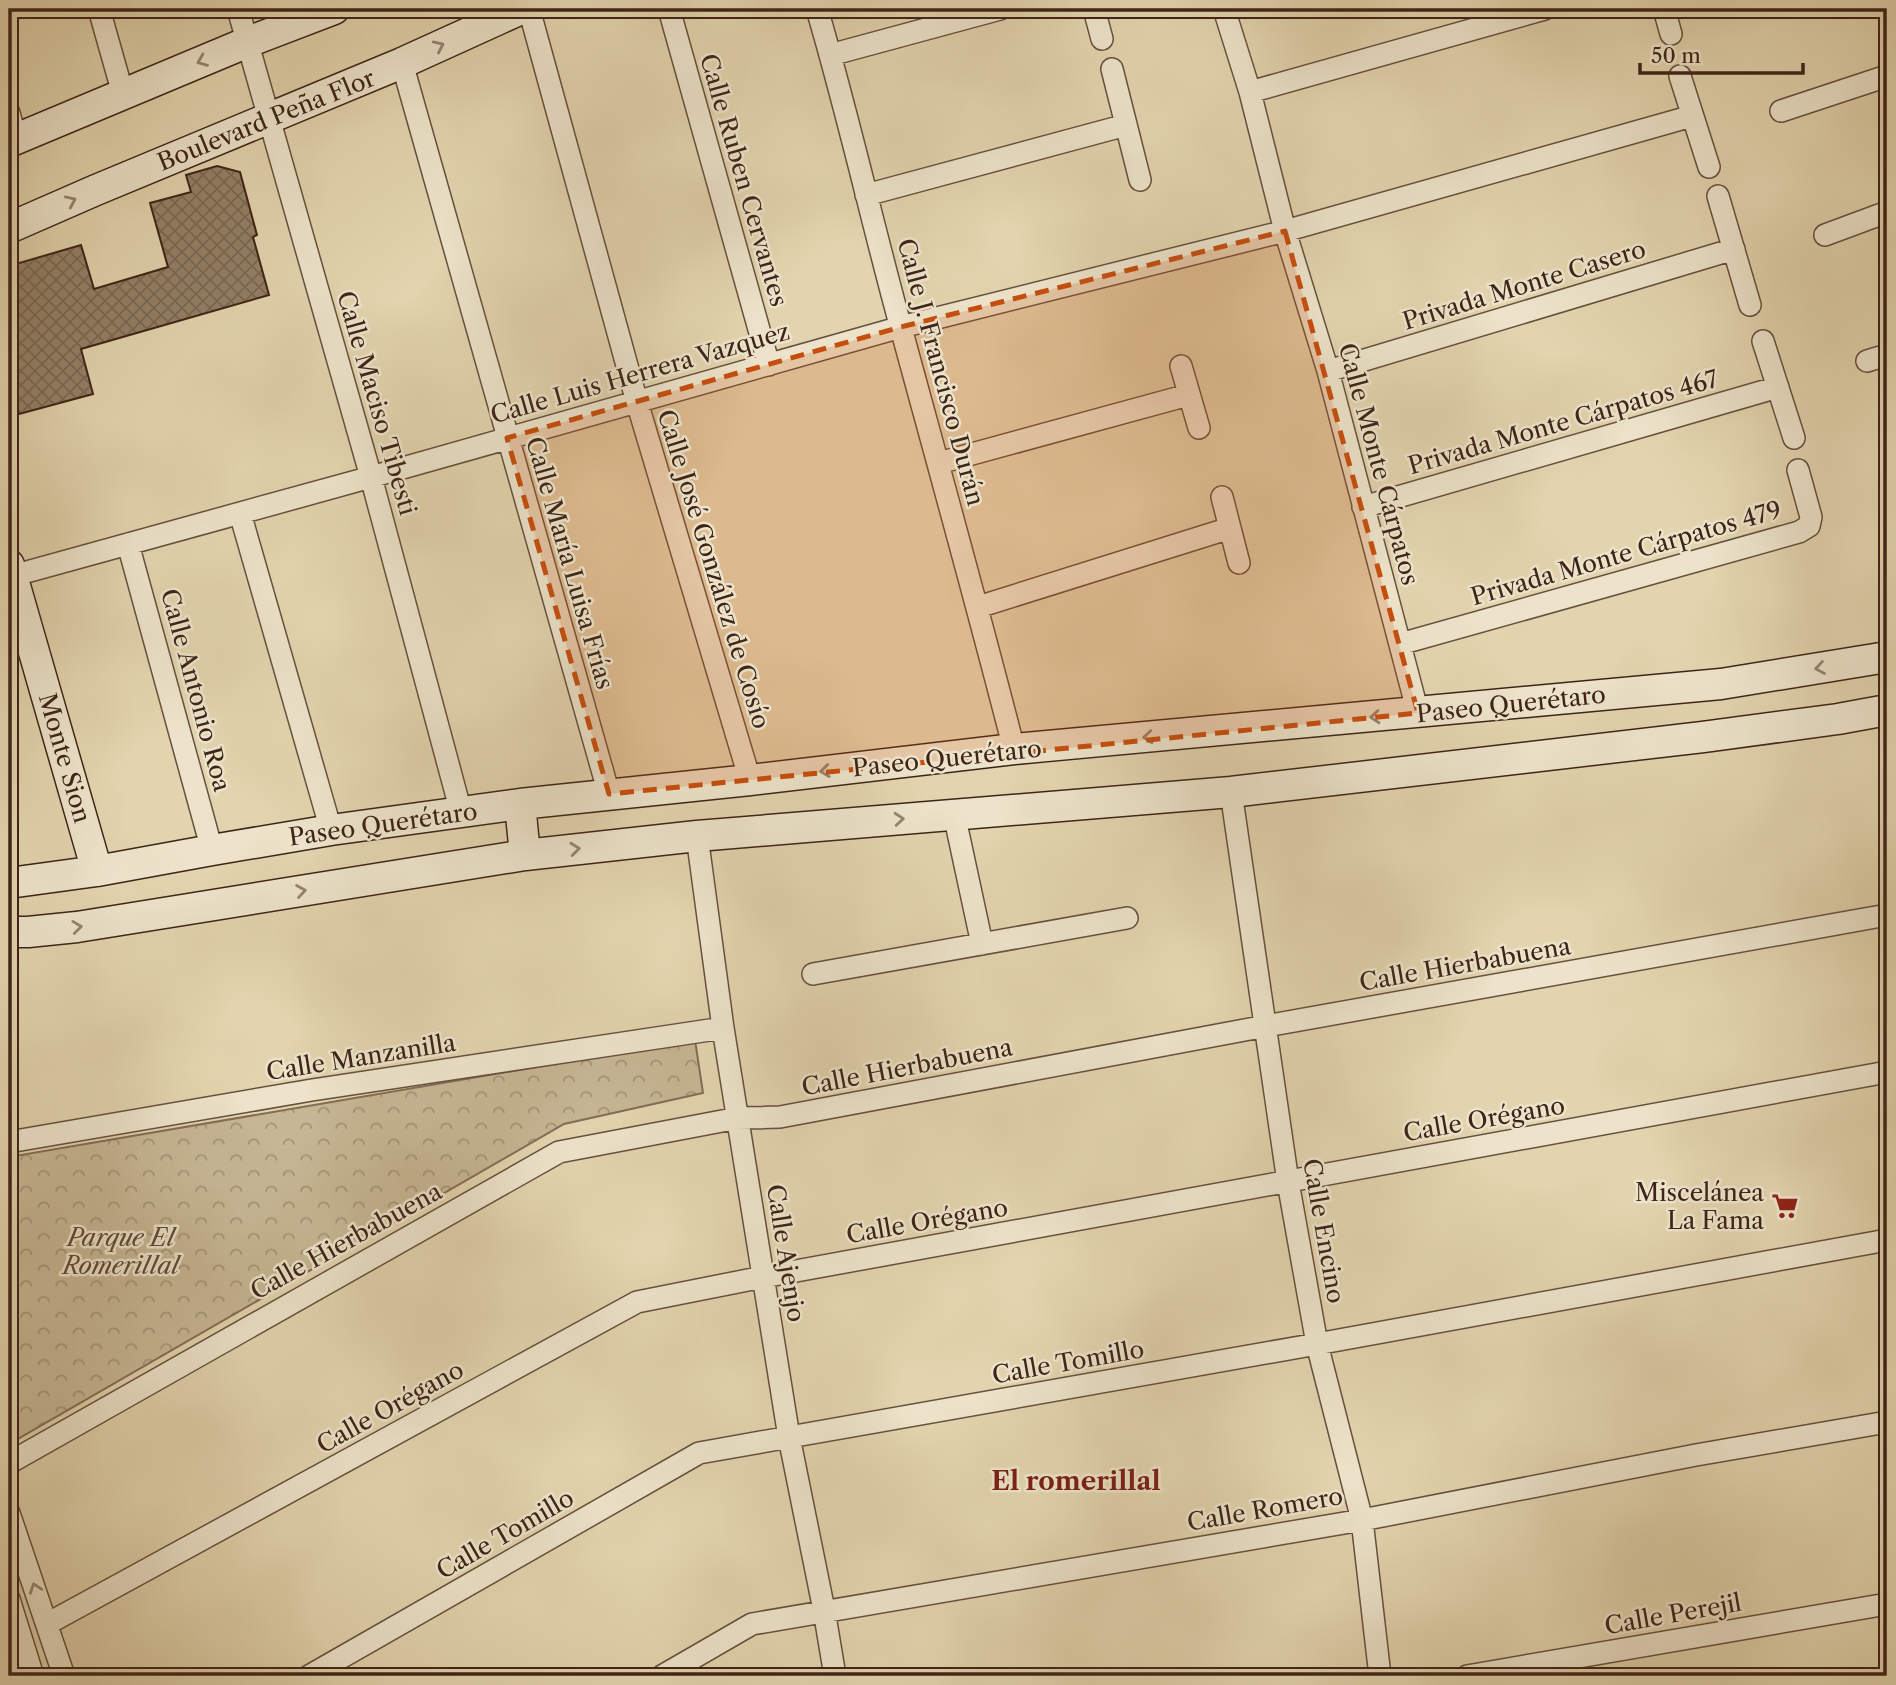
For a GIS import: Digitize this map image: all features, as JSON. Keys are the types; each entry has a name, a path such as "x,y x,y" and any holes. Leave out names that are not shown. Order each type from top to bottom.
{"main road":[{"path":"11,131 123,94 334,9"},
{"name":"Boulevard Peña Flor","path":"9,228 402,63 522,9"},
{"name":"Monte Sion","path":"10,570 97,871"},
{"name":"Paseo Querétaro","path":"9,883 97,871 331,830 520,804 1014,750 1721,684 1887,657"},
{"name":"Paseo Querétaro","path":"9,932 77,927 525,855 697,836 1231,792 1703,737 1887,710"},
{"path":"520,804 525,855"}],"street":[{"path":"99,9 123,94"},
{"name":"Calle Maciso Tibesti","path":"238,9 371,477 461,812"},
{"name":"Calle José González de Cosío","path":"529,9 636,402 750,780"},
{"name":"Calle Ruben Cervantes","path":"669,9 769,365"},
{"name":"Calle J. Francisco Durán","path":"817,9 1014,750"},
{"path":"831,55 1000,9"},
{"path":"1094,9 1102,39"},
{"name":"Calle Monte Cárpatos","path":"1224,9 1250,92 1285,230 1328,371 1418,713"},
{"path":"1250,92 1545,9"},
{"path":"1664,9 1671,34"},
{"name":"Calle María Luisa Frías","path":"402,63 609,794"},
{"path":"1112,69 1140,180"},
{"path":"1680,76 1709,167"},
{"path":"1781,111 1887,76"},
{"path":"1285,230 1692,116"},
{"path":"866,195 1126,125"},
{"path":"1718,197 1750,305"},
{"path":"1825,235 1887,212"},
{"name":"Calle Luis Herrera Vazquez","path":"10,570 128,544 901,327 1285,230"},
{"name":"Privada Monte Casero","path":"1328,371 1734,249"},
{"path":"1763,341 1794,438"},
{"path":"1181,366 1199,429"},
{"name":"Privada Monte Cárpatos 467","path":"1363,507 1778,387"},
{"path":"939,463 1188,395"},
{"name":"Privada Monte Cárpatos 479","path":"1400,644 1799,532 1809,526 1811,517 1798,470"},
{"path":"1223,497 1238,563"},
{"path":"240,513 331,830"},
{"path":"978,607 1230,528"},
{"name":"Calle Antonio Roa","path":"128,544 212,850"},
{"name":"Calle Encino","path":"1231,792 1288,1182 1317,1344 1362,1520 1380,1676"},
{"path":"954,814 982,944"},
{"name":"Calle Ajenjo","path":"697,836 723,1028 789,1437 835,1676"},
{"name":"Calle Hierbabuena","path":"9,1463 559,1152 738,1118 780,1117 1266,1026 1887,915"},
{"path":"813,974 1127,918"},
{"name":"Calle Manzanilla","path":"9,1142 312,1090 723,1028"},
{"name":"Calle Orégano","path":"47,1624 637,1302 1887,1072"},
{"name":"Calle Tomillo","path":"309,1676 699,1453 1887,1240"},
{"name":"Calle Romero","path":"662,1676 752,1624 1362,1520 1696,1455 1887,1422"},
{"path":"9,1513 64,1676"},
{"path":"9,1599 33,1676"},
{"name":"Calle Perejil","path":"1467,1676 1887,1604"}],"highlighted area":[{"path":"1285,231 1418,713 609,794 507,438 901,327"}],"green space":[{"name":"Parque El Romerillal","path":"695,1040 703,1093 564,1124 9,1444 9,1157"}],"building":[{"path":"217,166 240,172 257,235 253,237 269,295 81,349 93,394 19,414 9,376 9,266 81,245 94,289 168,267 150,203 191,192 186,175"}],"place":[{"name":"Miscelánea La Fama","path":"1785,1206"}],"district":[{"name":"El romerillal","path":"1076,1481"}]}
